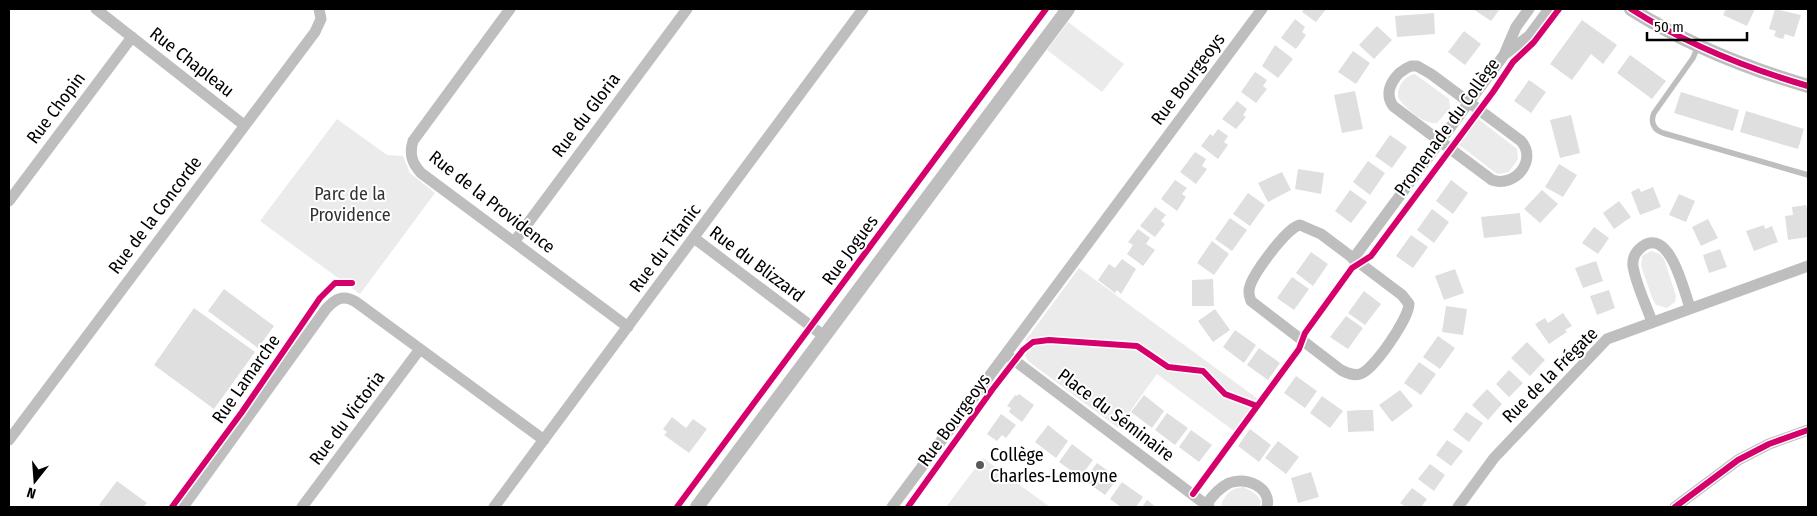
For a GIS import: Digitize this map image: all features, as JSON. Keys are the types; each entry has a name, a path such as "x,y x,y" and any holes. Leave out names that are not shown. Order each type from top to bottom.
{"street":[{"name":"Rue Chapleau","path":"96,9 244,125"},
{"name":"Rue de la Concorde","path":"9,440 315,32 321,19 319,9"},
{"name":"Rue de la Providence","path":"510,9 416,136 411,152 413,163 421,172 628,326"},
{"name":"Rue du Gloria","path":"514,242 687,9"},
{"name":"Rue du Titanic","path":"494,507 863,9"},
{"name":"Rue Jogues","path":"697,507 1068,9"},
{"name":"Rue Bourgeoys","path":"892,507 1262,9"},
{"name":"Promenade du Collège","path":"1353,258 1504,55 1516,27 1529,9"},
{"name":"Promenade du Collège","path":"1504,55 1529,36 1549,9"},
{"path":"1631,9 1698,46 1743,66 1808,84"},
{"name":"Rue Chopin","path":"9,201 132,37"},
{"path":"1411,66 1422,68 1469,102 1526,147 1528,158 1521,172 1509,182 1492,180 1440,141 1397,110 1390,101 1389,89 1399,73 1411,66"},
{"path":"1296,226 1313,229 1353,258 1402,295 1409,304 1404,321 1367,370 1357,375 1341,370 1258,308 1251,301 1248,291 1253,279 1286,234 1296,226"},
{"name":"Rue du Blizzard","path":"694,238 824,336"},
{"path":"1652,322 1633,265 1636,253 1645,245 1655,244 1668,251 1690,308"},
{"name":"Rue de la Frégate","path":"1458,507 1494,458 1603,342 1614,336 1808,266"},
{"name":"Rue Lamarche","path":"183,507 333,301 344,297 353,299 544,440"},
{"name":"Rue du Victoria","path":"302,507 420,349"},
{"name":"Place du Séminaire","path":"1006,354 1207,506 1224,486 1240,480 1250,482 1264,491 1268,499 1267,507"},
{"path":"1675,507 1728,466 1769,444 1808,430"}],"lane":[{"path":"1698,46 1693,58 1654,113 1652,122 1655,128 1663,133 1808,175"}],"green space":[{"path":"1068,22 1124,64 1102,92 1047,50"},
{"path":"1415,74 1449,99 1450,108 1437,123 1421,119 1415,115 1398,97 1402,82"},
{"path":"1477,118 1517,149 1518,159 1509,172 1498,174 1458,144"},
{"name":"Parc de la Providence","path":"337,119 387,155 403,156 410,173 435,193 360,294 260,221"},
{"path":"1651,251 1660,254 1664,259 1676,296 1675,302 1667,308 1656,305 1641,266 1642,256"},
{"path":"1079,268 1258,399 1234,431 1157,374 1118,428 1028,361 1023,352 1026,340"},
{"path":"983,458 1050,507 946,507"},
{"path":"1243,487 1258,496 1261,502 1259,507 1221,507 1228,493"}],"building":[{"path":"1304,9 1326,9 1316,22 1302,12"},
{"path":"1473,9 1500,9 1491,21"},
{"path":"1726,9 1755,9 1747,26 1723,15"},
{"path":"1775,9 1801,15 1794,37 1785,34 1783,39 1779,38 1774,36 1776,31 1769,29"},
{"path":"1434,13 1435,34 1397,37 1395,16"},
{"path":"1295,19 1305,27 1302,32 1306,35 1296,49 1281,38"},
{"path":"1582,20 1617,45 1603,64 1591,54 1572,80 1550,64"},
{"path":"1377,26 1392,40 1374,59 1359,45"},
{"path":"1464,31 1481,44 1465,65 1448,52"},
{"path":"1275,45 1293,59 1278,78 1262,66"},
{"path":"1353,51 1370,63 1356,84 1338,72"},
{"path":"1630,55 1666,81 1652,99 1617,73"},
{"path":"1255,72 1267,80 1263,86 1267,89 1256,103 1241,92"},
{"path":"1529,80 1546,92 1531,113 1514,101"},
{"path":"1355,91 1363,129 1342,133 1334,95"},
{"path":"1681,92 1739,110 1733,131 1674,113"},
{"path":"1237,101 1247,109 1243,115 1246,117 1236,129 1222,119"},
{"path":"1746,111 1804,129 1798,149 1740,132"},
{"path":"1571,115 1580,153 1560,158 1550,120"},
{"path":"1218,129 1228,136 1224,142 1228,145 1218,159 1201,146 1210,134 1213,136"},
{"path":"1390,135 1407,147 1392,168 1375,156"},
{"path":"1195,152 1206,159 1202,166 1207,169 1196,184 1180,172"},
{"path":"1368,161 1385,173 1370,195 1353,182"},
{"path":"1559,164 1577,175 1563,197 1545,187"},
{"path":"1298,169 1324,173 1321,194 1295,189"},
{"path":"1282,172 1291,190 1268,202 1258,183"},
{"path":"1175,180 1187,188 1182,194 1186,197 1177,211 1161,199"},
{"path":"1451,180 1468,193 1453,214 1436,201"},
{"path":"1653,187 1661,207 1640,215 1631,192 1639,188 1641,192"},
{"path":"1350,190 1367,202 1351,223 1335,211"},
{"path":"1542,190 1558,204 1540,223 1524,209"},
{"path":"1248,193 1265,205 1250,226 1233,214"},
{"path":"1679,194 1695,201 1686,222 1669,215"},
{"path":"1619,201 1631,217 1614,229 1603,213"},
{"path":"1806,205 1808,212 1808,237 1788,240 1785,216 1793,215 1792,207"},
{"path":"1155,207 1166,215 1161,221 1165,224 1155,237 1140,226"},
{"path":"1432,209 1449,222 1434,243 1417,230"},
{"path":"1520,213 1522,234 1484,238 1481,217"},
{"path":"1230,218 1247,230 1232,251 1215,239"},
{"path":"1708,219 1718,238 1701,246 1692,227"},
{"path":"1764,225 1765,229 1772,226 1778,242 1754,251 1746,231"},
{"path":"1594,227 1609,238 1598,254 1582,243"},
{"path":"1138,229 1150,238 1146,244 1155,250 1143,266 1127,254 1133,245 1128,242"},
{"path":"1411,235 1428,247 1413,268 1396,256"},
{"path":"1212,241 1229,254 1214,275 1197,263"},
{"path":"1720,249 1727,267 1709,273 1703,255"},
{"path":"1311,252 1328,264 1313,286 1296,273"},
{"path":"1122,259 1136,269 1121,294 1117,290 1115,293 1098,280 1109,264 1115,268"},
{"path":"1596,261 1603,281 1583,288 1575,268"},
{"path":"1455,269 1464,293 1444,300 1435,276"},
{"path":"1292,277 1309,289 1294,310 1277,298"},
{"path":"1213,279 1214,306 1192,306 1192,280"},
{"path":"224,289 274,326 258,348 208,311"},
{"path":"1609,290 1615,308 1597,315 1590,296"},
{"path":"1364,291 1381,304 1365,325 1348,313"},
{"path":"1446,306 1467,309 1463,335 1442,332"},
{"path":"194,308 255,352 214,409 154,365"},
{"path":"1215,309 1230,330 1213,342 1198,321"},
{"path":"1563,313 1572,326 1565,330 1567,332 1549,344 1535,324 1545,318 1548,323"},
{"path":"1346,316 1363,328 1348,349 1330,337"},
{"path":"1235,330 1256,345 1244,363 1223,347"},
{"path":"1438,336 1455,348 1440,369 1423,357"},
{"path":"1527,342 1545,360 1530,376 1511,358"},
{"path":"1259,348 1280,363 1268,380 1247,365"},
{"path":"1419,362 1436,374 1421,395 1404,383"},
{"path":"1509,370 1523,383 1509,397 1496,384"},
{"path":"1296,376 1317,391 1305,408 1284,393"},
{"path":"1487,389 1502,404 1488,420 1472,405"},
{"path":"1400,390 1413,406 1392,422 1379,405"},
{"path":"1019,394 1034,405 1022,422 1009,412 1011,408 1007,406 1015,395"},
{"path":"1144,395 1164,411 1152,428 1131,412"},
{"path":"1322,396 1343,411 1330,428 1310,413"},
{"path":"1373,410 1374,431 1348,432 1347,411"},
{"path":"1466,412 1483,423 1469,442 1453,430"},
{"path":"1167,413 1188,428 1175,445 1155,430"},
{"path":"1001,414 1016,425 1006,438 1002,435 997,441 987,434"},
{"path":"672,417 686,428 693,419 707,429 689,453 664,435 667,432 663,429"},
{"path":"1048,425 1068,441 1056,458 1035,442"},
{"path":"1250,429 1271,445 1259,462 1238,446"},
{"path":"1191,430 1212,445 1199,462 1179,447"},
{"path":"1447,440 1463,451 1451,466 1436,455"},
{"path":"1278,441 1299,457 1286,474 1265,458"},
{"path":"1072,444 1093,460 1080,477 1059,462"},
{"path":"1097,463 1118,478 1105,495 1084,480"},
{"path":"1430,464 1445,475 1434,491 1418,479"},
{"path":"1311,472 1319,497 1298,503 1291,478"},
{"path":"117,481 147,503 143,507 103,507 99,505"},
{"path":"1122,482 1143,497 1136,507 1121,507 1110,499"},
{"path":"1412,488 1427,499 1421,507 1406,507 1400,503"},
{"path":"1147,500 1156,507 1142,507"}],"cycle path":[{"path":"677,507 1046,9"},
{"path":"1193,494 1299,349 1305,333 1352,268 1371,256 1493,92 1513,62 1534,42 1559,9"},
{"path":"1631,9 1673,33 1717,54 1808,86"},
{"path":"172,507 242,412 320,298 335,283 352,283"},
{"path":"908,507 992,390 1023,350 1033,342 1049,340 1137,346 1168,367 1203,371 1225,394 1257,406"},
{"path":"1675,507 1738,460 1769,444 1808,430"}],"place":[{"name":"Collège Charles-Lemoyne","path":"980,465"}]}
